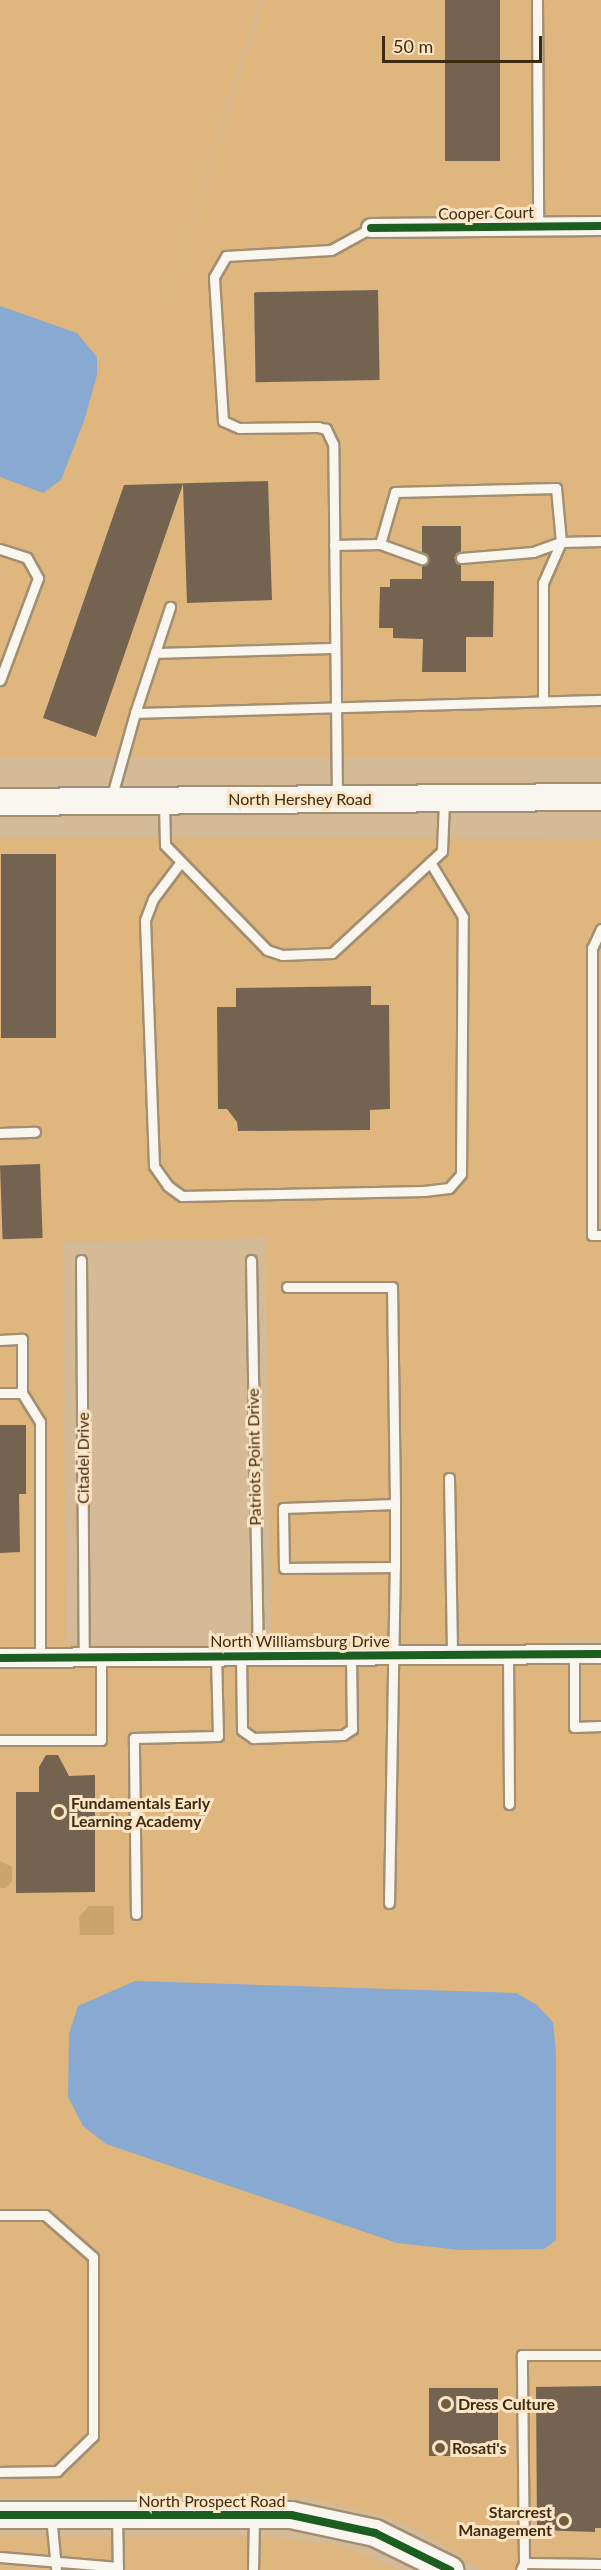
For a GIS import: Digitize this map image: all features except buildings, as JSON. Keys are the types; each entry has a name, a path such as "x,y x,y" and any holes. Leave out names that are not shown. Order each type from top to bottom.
{"main road":[{"name":"North Hershey Road","path":"0,802 601,797"},
{"name":"North Prospect Road","path":"0,2515 254,2512 347,2525 401,2544 450,2570"}],"street":[{"name":"Cooper Court","path":"371,228 601,226"},
{"name":"North Williamsburg Drive","path":"0,1658 249,1654 601,1654"}],"lane":[{"path":"537,0 538,226"},
{"path":"337,799 333,444 326,429 239,428 223,421 214,277 219,262 226,256 331,250 371,228"},
{"path":"380,544 395,492 555,488 561,542 543,583 543,701"},
{"path":"461,558 533,552 561,542 601,541"},
{"path":"334,545 380,544 422,559"},
{"path":"0,549 27,558 39,578 0,680"},
{"path":"110,801 135,713 170,607"},
{"path":"155,653 335,648"},
{"path":"135,713 601,700"},
{"path":"164,800 165,845 267,950 282,955 332,953 442,851 444,798"},
{"path":"180,863 153,899 145,920 154,1166 168,1186 182,1196 424,1191 449,1188 461,1174 463,916 430,862"},
{"path":"601,929 592,948 592,1235 601,1235"},
{"path":"0,1133 35,1132"},
{"name":"Citadel Drive","path":"0,1740 101,1740 93,1656 81,1260"},
{"name":"Patriots Point Drive","path":"251,1260 249,1654 242,1730 253,1738 343,1735 352,1730 351,1654"},
{"path":"287,1287 392,1287 395,1566 391,1654 389,1903"},
{"path":"0,1340 22,1339 22,1393 40,1422 40,1657"},
{"path":"0,1393 22,1393"},
{"path":"449,1478 452,1654"},
{"path":"395,1504 283,1508 284,1568 395,1566"},
{"path":"508,1654 509,1804"},
{"path":"574,1654 574,1727 601,1726"},
{"path":"136,1914 134,1738 218,1736 216,1655"},
{"path":"0,2214 45,2215 93,2257 93,2436 57,2471 0,2472"},
{"path":"601,2355 522,2355 522,2567 601,2564"},
{"path":"253,2570 254,2512"},
{"path":"51,2514 56,2567"},
{"path":"0,2557 56,2567 118,2568 117,2514"}],"shaded area":[{"path":"0,0 261,0 153,337 264,0 601,0 601,757 0,758"},
{"path":"0,837 601,839 601,1639 557,1639 556,1666 601,1666 601,2570 481,2570 423,2532 383,2516 308,2498 0,2497","holes":["265,1238 272,1643 66,1644 63,1242"]},
{"path":"114,1797 118,1801 118,1823 105,1828 100,1824 100,1801"},
{"path":"0,1861 12,1867 12,1881 6,1888 0,1888"},
{"path":"89,1906 114,1906 114,1935 80,1935 79,1917"},
{"path":"0,2536 272,2537 342,2546 400,2570 0,2570"}],"water":[{"path":"0,306 77,333 97,357 97,375 84,421 61,480 43,493 0,477"},
{"path":"135,1981 516,1993 537,2005 553,2022 556,2053 556,2240 544,2249 460,2250 397,2243 106,2144 83,2126 68,2097 69,2034 78,2006"}],"cycle path":[{"path":"371,228 601,226"},
{"path":"0,1658 601,1654"},
{"path":"0,2515 291,2515 375,2533 450,2570"}],"place":[{"name":"Fundamentals Early Learning Academy","path":"59,1812"},
{"name":"Dress Culture","path":"446,2404"},
{"name":"Rosati's","path":"440,2448"},
{"name":"Starcrest Management","path":"564,2521"}]}
